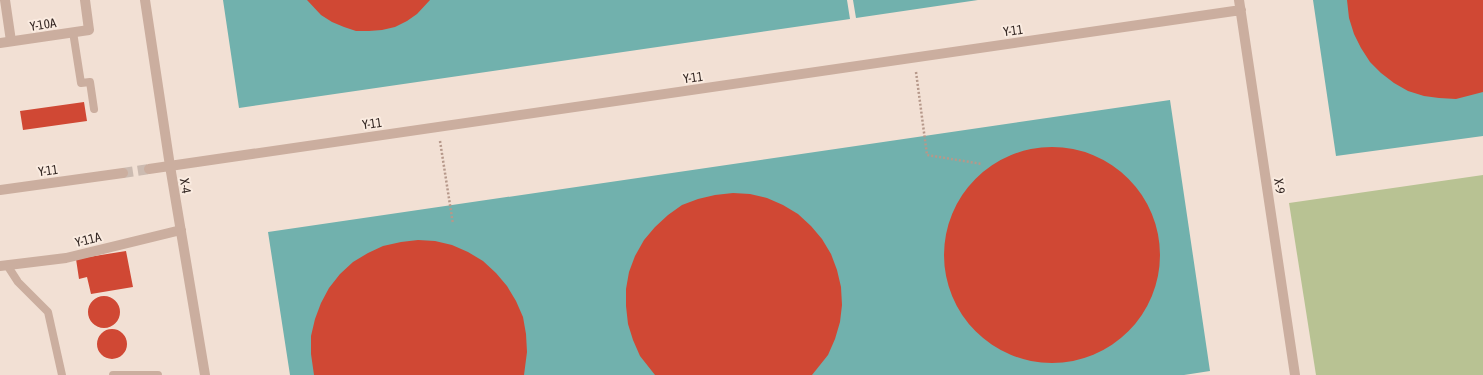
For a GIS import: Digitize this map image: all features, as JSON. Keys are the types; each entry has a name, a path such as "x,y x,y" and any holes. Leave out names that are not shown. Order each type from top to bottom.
{"street":[{"path":"5,0 11,42"},
{"name":"Y-10A","path":"0,43 89,30 85,0"},
{"name":"X-4","path":"145,0 170,166 205,375"},
{"name":"Y-11","path":"149,169 914,57 1240,5"},
{"name":"X-9","path":"1240,5 1295,375"},
{"name":"Y-11","path":"0,190 123,173"},
{"name":"Y-11A","path":"4,266 66,258 181,230"}],"lane":[{"path":"73,32 81,83 90,82 94,109"},
{"path":"4,266 48,312 62,375"},
{"path":"113,375 158,375"}],"path":[{"path":"914,57 928,155 982,164"},
{"path":"438,127 453,224"}],"green space":[{"path":"1483,175 1483,375 1316,375 1289,203"}],"water":[{"path":"223,0 847,0 850,19 239,108"},
{"path":"853,0 978,0 856,18"},
{"path":"1313,0 1483,0 1483,136 1336,156"},
{"path":"1170,100 1210,371 1184,375 290,375 268,232"}],"building":[{"path":"307,0 430,0 417,14 395,27 382,30 356,31 332,22 321,15"},
{"path":"1347,0 1483,0 1483,92 1456,99 1439,98 1424,96 1408,91 1394,83 1370,62 1361,48 1354,34 1349,18"},
{"path":"84,102 87,121 23,130 20,111"},
{"path":"1041,147 1063,147 1093,155 1103,160 1121,171 1136,186 1152,214 1160,244 1160,266 1152,296 1136,324 1121,339 1093,355 1073,361 1063,363 1041,363 1011,355 1001,350 983,339 968,324 952,296 946,276 944,266 944,244 952,214 957,204 968,186 983,171 1011,155 1031,149"},
{"path":"733,193 750,194 767,198 798,214 822,239 831,254 841,287 842,305 840,322 828,355 812,375 655,375 640,356 633,340 628,324 626,289 629,272 635,256 644,240 668,215 682,205 715,195"},
{"path":"418,240 435,241 452,245 468,252 483,261 507,286 523,317 527,352 524,375 314,375 311,354 311,336 321,303 329,288 340,274 353,262 368,253 383,246"},
{"path":"126,251 133,287 91,294 87,277 79,279 76,259"},
{"path":"101,296 107,296 117,303 120,312 119,318 113,325 107,328 101,328 91,321 88,315 88,309 95,299"},
{"path":"112,329 123,333 127,344 123,355 112,359 101,355 97,344 101,333"}],"tunnel":[{"path":"123,173 149,169"}]}
